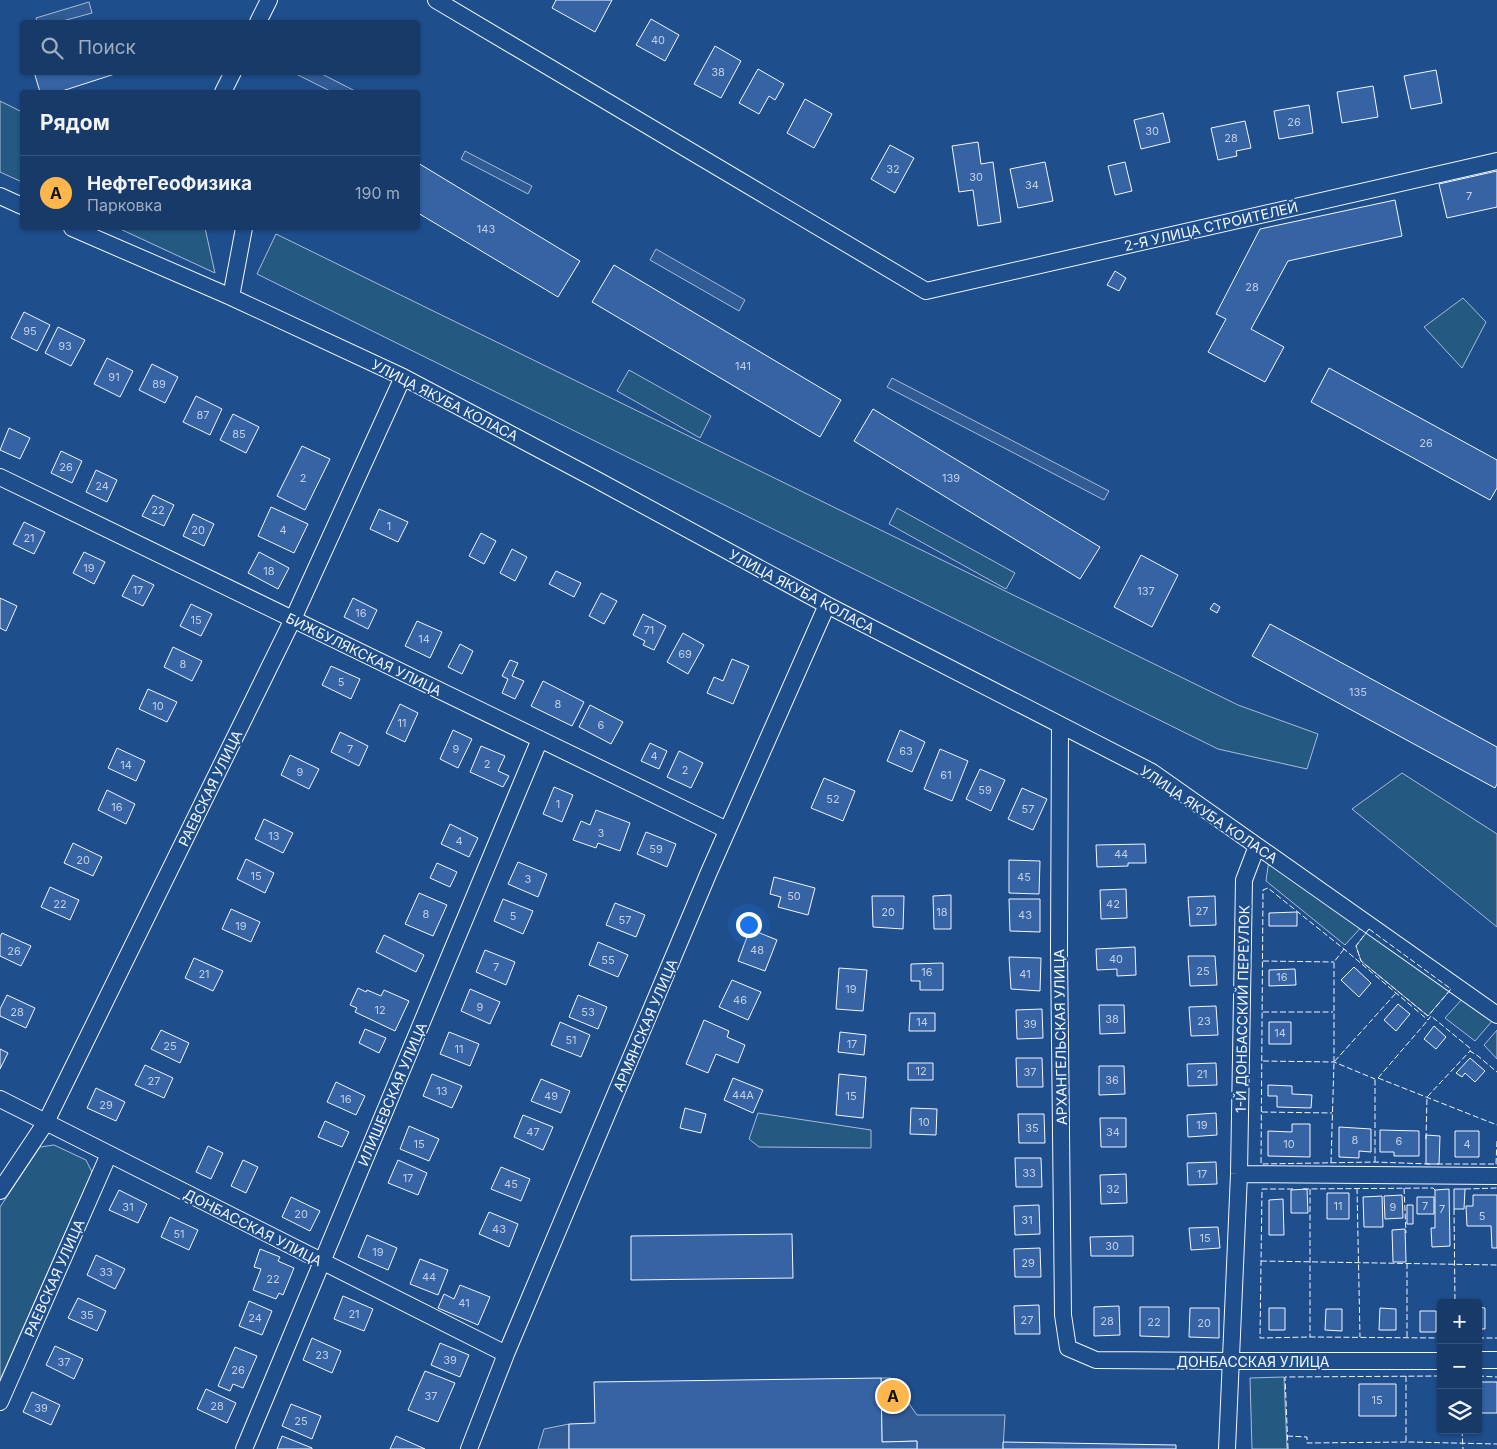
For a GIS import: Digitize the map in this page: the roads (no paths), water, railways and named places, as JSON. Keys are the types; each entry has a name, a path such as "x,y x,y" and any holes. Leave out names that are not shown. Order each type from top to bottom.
{"street":[{"path":"259,20 268,0"},
{"name":"2-Я УЛИЦА СТРОИТЕЛЕЙ","path":"436,0 926,291 1497,160"},
{"path":"224,90 232,75"},
{"path":"0,196 20,205"},
{"name":"УЛИЦА ЯКУБА КОЛАСА","path":"77,230 231,297 403,377 598,480 827,605 1152,772 1497,1015"},
{"path":"231,297 244,230"},
{"name":"РАЕВСКАЯ УЛИЦА","path":"0,1191 46,1122 293,619 403,377"},
{"name":"БИЖБУЛЯКСКАЯ УЛИЦА","path":"0,478 728,830"},
{"name":"АРМЯНСКАЯ УЛИЦА","path":"469,1449 506,1354 728,830 827,605"},
{"name":"АРХАНГЕЛЬСКАЯ УЛИЦА","path":"1060,725 1059,950 1063,1315 1068,1348"},
{"name":"ИЛИШЕВСКАЯ УЛИЦА","path":"244,1449 540,739"},
{"name":"1-Й ДОНБАССКИЙ ПЕРЕУЛОК","path":"1227,1449 1239,1174 1244,880 1257,846"},
{"name":"ДОНБАССКАЯ УЛИЦА","path":"0,1099 506,1354"},
{"name":"РАЕВСКАЯ УЛИЦА","path":"0,1402 109,1154"},
{"path":"1239,1174 1497,1176"},
{"name":"ДОНБАССКАЯ УЛИЦА","path":"1068,1348 1096,1360 1437,1361"},
{"path":"1482,1360 1497,1360"}],"place":[{"name":"НефтеГеоФизика","path":"893,1396"}]}
